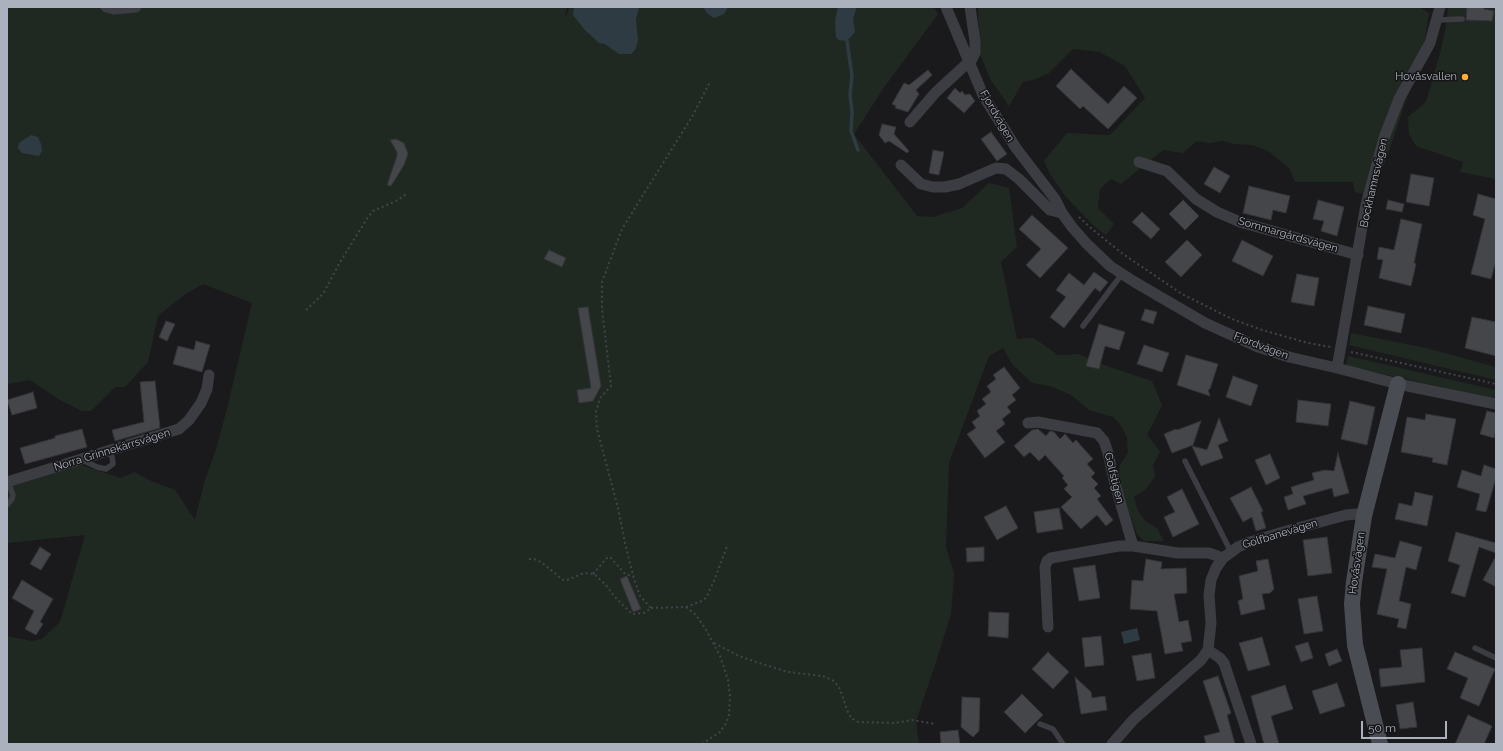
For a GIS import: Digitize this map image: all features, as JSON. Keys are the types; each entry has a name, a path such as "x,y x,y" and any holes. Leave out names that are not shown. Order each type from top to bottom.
{"street":[{"path":"106,7 114,9 136,7"},
{"name":"Fjordvägen","path":"946,7 983,95 1016,148 1055,199 1062,213 1086,243 1110,266 1205,324 1258,347 1289,357 1398,384 1496,404"},
{"path":"910,122 936,92 969,62 975,53 975,41 970,7"},
{"name":"Bockhamnsvägen","path":"1337,368 1366,205 1384,138 1399,99 1430,43 1440,7"},
{"name":"Sommargårdsvägen","path":"1139,162 1167,171 1196,199 1217,212 1240,222 1358,255"},
{"name":"Fjordvägen","path":"901,165 921,184 933,187 945,187 959,184 996,168 1006,169 1050,210 1062,213"},
{"name":"Norra Grinnekärrsvägen","path":"7,482 179,429 189,420 201,403 207,389 209,375"},
{"name":"Hovåsvägen","path":"1380,744 1356,651 1353,627 1354,582 1364,516 1398,384"},
{"name":"Golfstigen","path":"1028,423 1038,422 1097,433 1104,441 1133,546"},
{"name":"Golfbanevägen","path":"1227,555 1247,543 1346,515 1357,514 1364,516"},
{"path":"1048,627 1045,567 1047,561 1055,556 1119,546 1227,555"},
{"path":"1112,744 1134,718 1201,660 1208,650 1211,623 1209,595 1211,580 1216,568 1227,555"},
{"path":"1208,650 1220,658 1224,663 1251,744"}],"lane":[{"path":"1437,20 1462,19"},
{"path":"1083,326 1122,274"},
{"path":"80,459 97,467 106,469 113,464 114,460 107,450"},
{"path":"1185,461 1227,555"},
{"path":"7,482 13,495 12,499 7,505"},
{"path":"1475,648 1496,658"},
{"path":"1040,724 1053,729 1063,744"}],"path":[{"path":"651,608 640,596 633,576 618,508 597,429 596,412 600,398 611,386 602,309 602,282 622,229 693,115 710,82"},
{"path":"306,310 323,294 340,262 373,211 398,200 406,194"},
{"path":"1075,212 1092,229 1123,254 1170,286 1232,319 1262,330 1308,343 1496,384"},
{"path":"529,559 534,559 541,562 563,580 567,580 584,573 593,574 606,585 614,596 632,614 644,613 651,608 686,607 697,604 706,598 721,566 728,544"},
{"path":"593,574 607,558 610,557 624,574 633,576"},
{"path":"686,607 696,615 714,643 728,680 730,707 725,725 720,732 702,744"},
{"path":"714,643 739,656 780,670 816,674 828,678 837,684 842,694 846,710 851,718 858,722 895,723 912,720 935,724"}],"shaded area":[{"path":"7,7 567,7 564,19 570,7 933,7 938,14 883,89 854,134 917,216 933,217 962,208 989,183 1009,188 1017,247 1001,262 1017,339 1034,338 1058,355 1079,354 1104,365 1152,381 1162,405 1147,434 1160,452 1153,465 1155,477 1145,490 1134,497 1138,511 1146,522 1157,528 1164,541 1144,541 1137,534 1118,481 1120,465 1128,453 1127,437 1120,424 1113,417 1089,410 1071,395 1050,386 1032,383 1012,364 1003,348 989,356 949,463 946,547 954,574 951,614 916,721 919,744 7,744 7,636 32,641 42,639 60,622 85,535 7,543 7,488 80,465 121,478 134,472 151,481 175,490 195,520 204,483 215,452 227,409 252,303 203,284 184,295 158,316 148,362 125,387 115,387 91,411 82,411 58,399 30,380 7,384"},
{"path":"574,7 639,7 636,19 638,41 635,50 631,54 619,54 605,44 599,43 585,30 573,15"},
{"path":"703,7 728,7 724,14 714,18 707,13"},
{"path":"838,7 857,7 853,18 855,32 847,41 839,40 836,37 835,20"},
{"path":"978,7 1419,7 1429,13 1424,45 1386,160 1372,191 1363,194 1355,192 1353,182 1295,182 1289,168 1268,151 1253,145 1235,144 1223,141 1210,143 1197,141 1183,153 1163,150 1121,184 1111,179 1100,189 1098,208 1114,224 1106,235 1095,227 1065,196 1050,174 1044,161 1067,133 1110,135 1145,98 1125,66 1099,52 1073,49 1049,73 1036,79 1023,82 1009,106 990,79 980,54"},
{"name":"Hovåsvallen","path":"1448,7 1496,7 1496,179 1460,172 1463,162 1416,146 1409,134 1408,117 1426,102 1440,53 1446,26"},
{"path":"31,135 38,137 41,144 42,151 39,156 22,153 18,148 19,143"},
{"path":"1351,333 1426,348 1496,367 1496,380 1349,345"},
{"path":"1348,356 1496,390 1496,396 1493,398 1346,366"},
{"path":"1137,628 1140,640 1124,644 1121,632"}],"building":[{"path":"1467,7 1484,7 1484,9 1494,11 1492,21 1466,20"},
{"path":"1071,69 1108,104 1124,86 1137,98 1108,129 1083,106 1080,109 1056,86"},
{"path":"928,70 932,75 916,90 919,94 908,112 895,108 896,106 892,104 904,83 909,85"},
{"path":"955,88 960,93 962,91 965,95 970,94 975,101 964,113 947,98"},
{"path":"882,124 896,127 894,134 909,151 907,153 889,141 885,143 879,135"},
{"path":"991,132 1007,154 997,161 981,139"},
{"path":"396,139 404,143 408,154 404,165 391,186 387,185 397,152 390,140"},
{"path":"933,150 944,152 939,175 929,173"},
{"path":"1214,167 1230,176 1220,193 1204,184"},
{"path":"1411,174 1434,178 1429,206 1406,202"},
{"path":"1249,186 1290,196 1286,213 1273,210 1271,220 1243,213"},
{"path":"1478,194 1496,199 1496,261 1491,279 1471,274 1485,219 1473,215"},
{"path":"1183,200 1199,216 1185,230 1169,214"},
{"path":"1318,200 1344,207 1337,236 1321,231 1324,221 1313,219"},
{"path":"1388,200 1404,204 1402,212 1386,209"},
{"path":"1142,212 1160,229 1151,239 1132,222"},
{"path":"1032,215 1068,248 1040,278 1026,265 1041,249 1019,229"},
{"path":"1401,219 1422,224 1411,286 1379,278 1383,260 1377,259 1379,247 1394,250"},
{"path":"1187,240 1202,255 1181,277 1165,262"},
{"path":"1242,240 1273,256 1263,276 1232,261"},
{"path":"549,250 566,258 562,267 544,259"},
{"path":"1094,272 1108,282 1100,292 1095,288 1064,328 1050,317 1066,297 1056,290 1069,273 1084,285"},
{"path":"1297,274 1319,278 1314,306 1291,302"},
{"path":"1368,306 1405,314 1401,333 1364,325"},
{"path":"588,307 601,386 593,401 579,403 577,390 591,388 578,308"},
{"path":"1145,309 1157,312 1153,324 1141,320"},
{"path":"1472,317 1496,322 1496,356 1465,348"},
{"path":"166,321 175,324 167,341 159,337"},
{"path":"1099,324 1125,332 1119,350 1105,346 1099,369 1086,366"},
{"path":"196,341 210,345 202,372 173,364 178,346 194,350"},
{"path":"1144,345 1169,353 1162,372 1137,364"},
{"path":"1186,355 1218,364 1210,389 1208,390 1210,396 1177,385"},
{"path":"1004,367 1020,388 1012,395 1016,400 1007,407 1011,412 1002,419 1005,424 996,431 1005,442 985,458 967,434 976,428 972,422 980,416 977,411 986,404 982,399 991,392 987,386 996,379 993,375"},
{"path":"1233,376 1258,385 1251,406 1226,397"},
{"path":"155,381 160,428 115,441 112,430 144,422 140,382"},
{"path":"33,392 37,408 12,415 7,400"},
{"path":"1298,400 1331,404 1328,426 1296,422"},
{"path":"1350,401 1375,407 1367,445 1341,439"},
{"path":"1487,411 1496,413 1496,431 1494,438 1480,434"},
{"path":"1426,414 1456,419 1447,465 1432,462 1433,458 1401,452 1407,417 1425,420"},
{"path":"1219,418 1228,441 1218,445 1223,458 1201,466 1192,446 1207,450"},
{"path":"1201,421 1193,445 1172,453 1164,434"},
{"path":"82,429 87,447 25,464 20,448 55,438 55,436"},
{"path":"1038,429 1046,436 1050,431 1054,432 1060,439 1065,434 1073,443 1076,440 1093,459 1087,464 1095,473 1091,477 1098,484 1094,488 1101,496 1097,499 1113,520 1106,526 1097,515 1081,529 1061,507 1072,497 1064,489 1068,485 1062,478 1064,476 1045,455 1039,461 1030,452 1024,457 1014,446 1032,430"},
{"path":"1338,453 1349,493 1334,497 1332,488 1303,496 1306,504 1288,510 1284,497 1293,494 1291,487 1314,480 1312,473 1325,470 1334,471"},
{"path":"1270,454 1280,478 1266,485 1255,460"},
{"path":"1484,465 1496,469 1496,478 1486,512 1476,510 1480,494 1457,487 1462,470 1481,476"},
{"path":"1251,487 1263,511 1261,512 1266,528 1256,531 1252,517 1243,522 1230,498"},
{"path":"1182,489 1199,524 1173,537 1164,517 1175,512 1167,497"},
{"path":"1415,492 1433,496 1427,526 1395,519 1399,503 1412,506"},
{"path":"1006,506 1018,528 997,540 984,517"},
{"path":"1059,508 1063,529 1037,533 1034,512"},
{"path":"1456,532 1496,543 1496,553 1479,547 1465,597 1451,593 1460,565 1448,561"},
{"path":"1327,537 1332,573 1308,576 1303,540"},
{"path":"1400,541 1422,547 1416,570 1406,567 1399,601 1411,604 1406,629 1397,627 1399,619 1377,614 1387,569 1372,567 1375,554 1395,558"},
{"path":"40,547 51,554 41,570 30,564"},
{"path":"984,547 984,561 967,562 966,548"},
{"path":"1496,556 1496,587 1483,580"},
{"path":"1146,559 1162,562 1161,569 1186,568 1187,593 1174,594 1179,622 1188,620 1192,641 1181,643 1183,651 1165,654 1157,611 1130,609 1132,580 1143,581"},
{"path":"1268,559 1274,589 1270,593 1262,594 1265,609 1241,615 1238,601 1243,599 1239,576 1258,571 1256,561"},
{"path":"1095,565 1100,598 1079,601 1073,568"},
{"path":"627,576 641,609 633,612 620,579"},
{"path":"22,580 53,599 40,622 43,624 36,635 25,629 34,611 12,598"},
{"path":"1317,596 1323,631 1304,634 1298,599"},
{"path":"989,612 1009,613 1008,638 988,636"},
{"path":"1101,636 1104,665 1085,667 1082,638"},
{"path":"1262,637 1270,665 1248,671 1239,643"},
{"path":"1308,642 1313,658 1301,662 1295,646"},
{"path":"1422,648 1425,682 1381,687 1379,669 1402,667 1400,650"},
{"path":"1337,649 1342,661 1329,666 1325,654"},
{"path":"1048,652 1069,672 1053,689 1032,669"},
{"path":"1455,652 1495,669 1479,706 1460,698 1468,678 1447,669"},
{"path":"1151,653 1155,678 1137,681 1132,656"},
{"path":"1218,676 1231,713 1227,715 1235,744 1206,744 1204,736 1220,732 1203,681"},
{"path":"1075,677 1091,692 1092,698 1105,696 1107,710 1081,714"},
{"path":"1337,683 1345,706 1320,714 1312,691"},
{"path":"1285,685 1293,709 1271,716 1279,744 1264,744 1251,696"},
{"path":"1022,694 1043,715 1025,733 1004,712"},
{"path":"962,697 980,698 979,731 973,737 961,727"},
{"path":"1413,702 1417,727 1400,729 1396,705"},
{"path":"1468,715 1492,726 1484,744 1455,744"},
{"path":"958,730 960,744 941,744 940,732"}],"waterway":[{"path":"847,41 852,76 850,94 852,112 851,131 858,150"}],"place":[{"name":"Hovåsvallen","path":"1465,77"}]}
